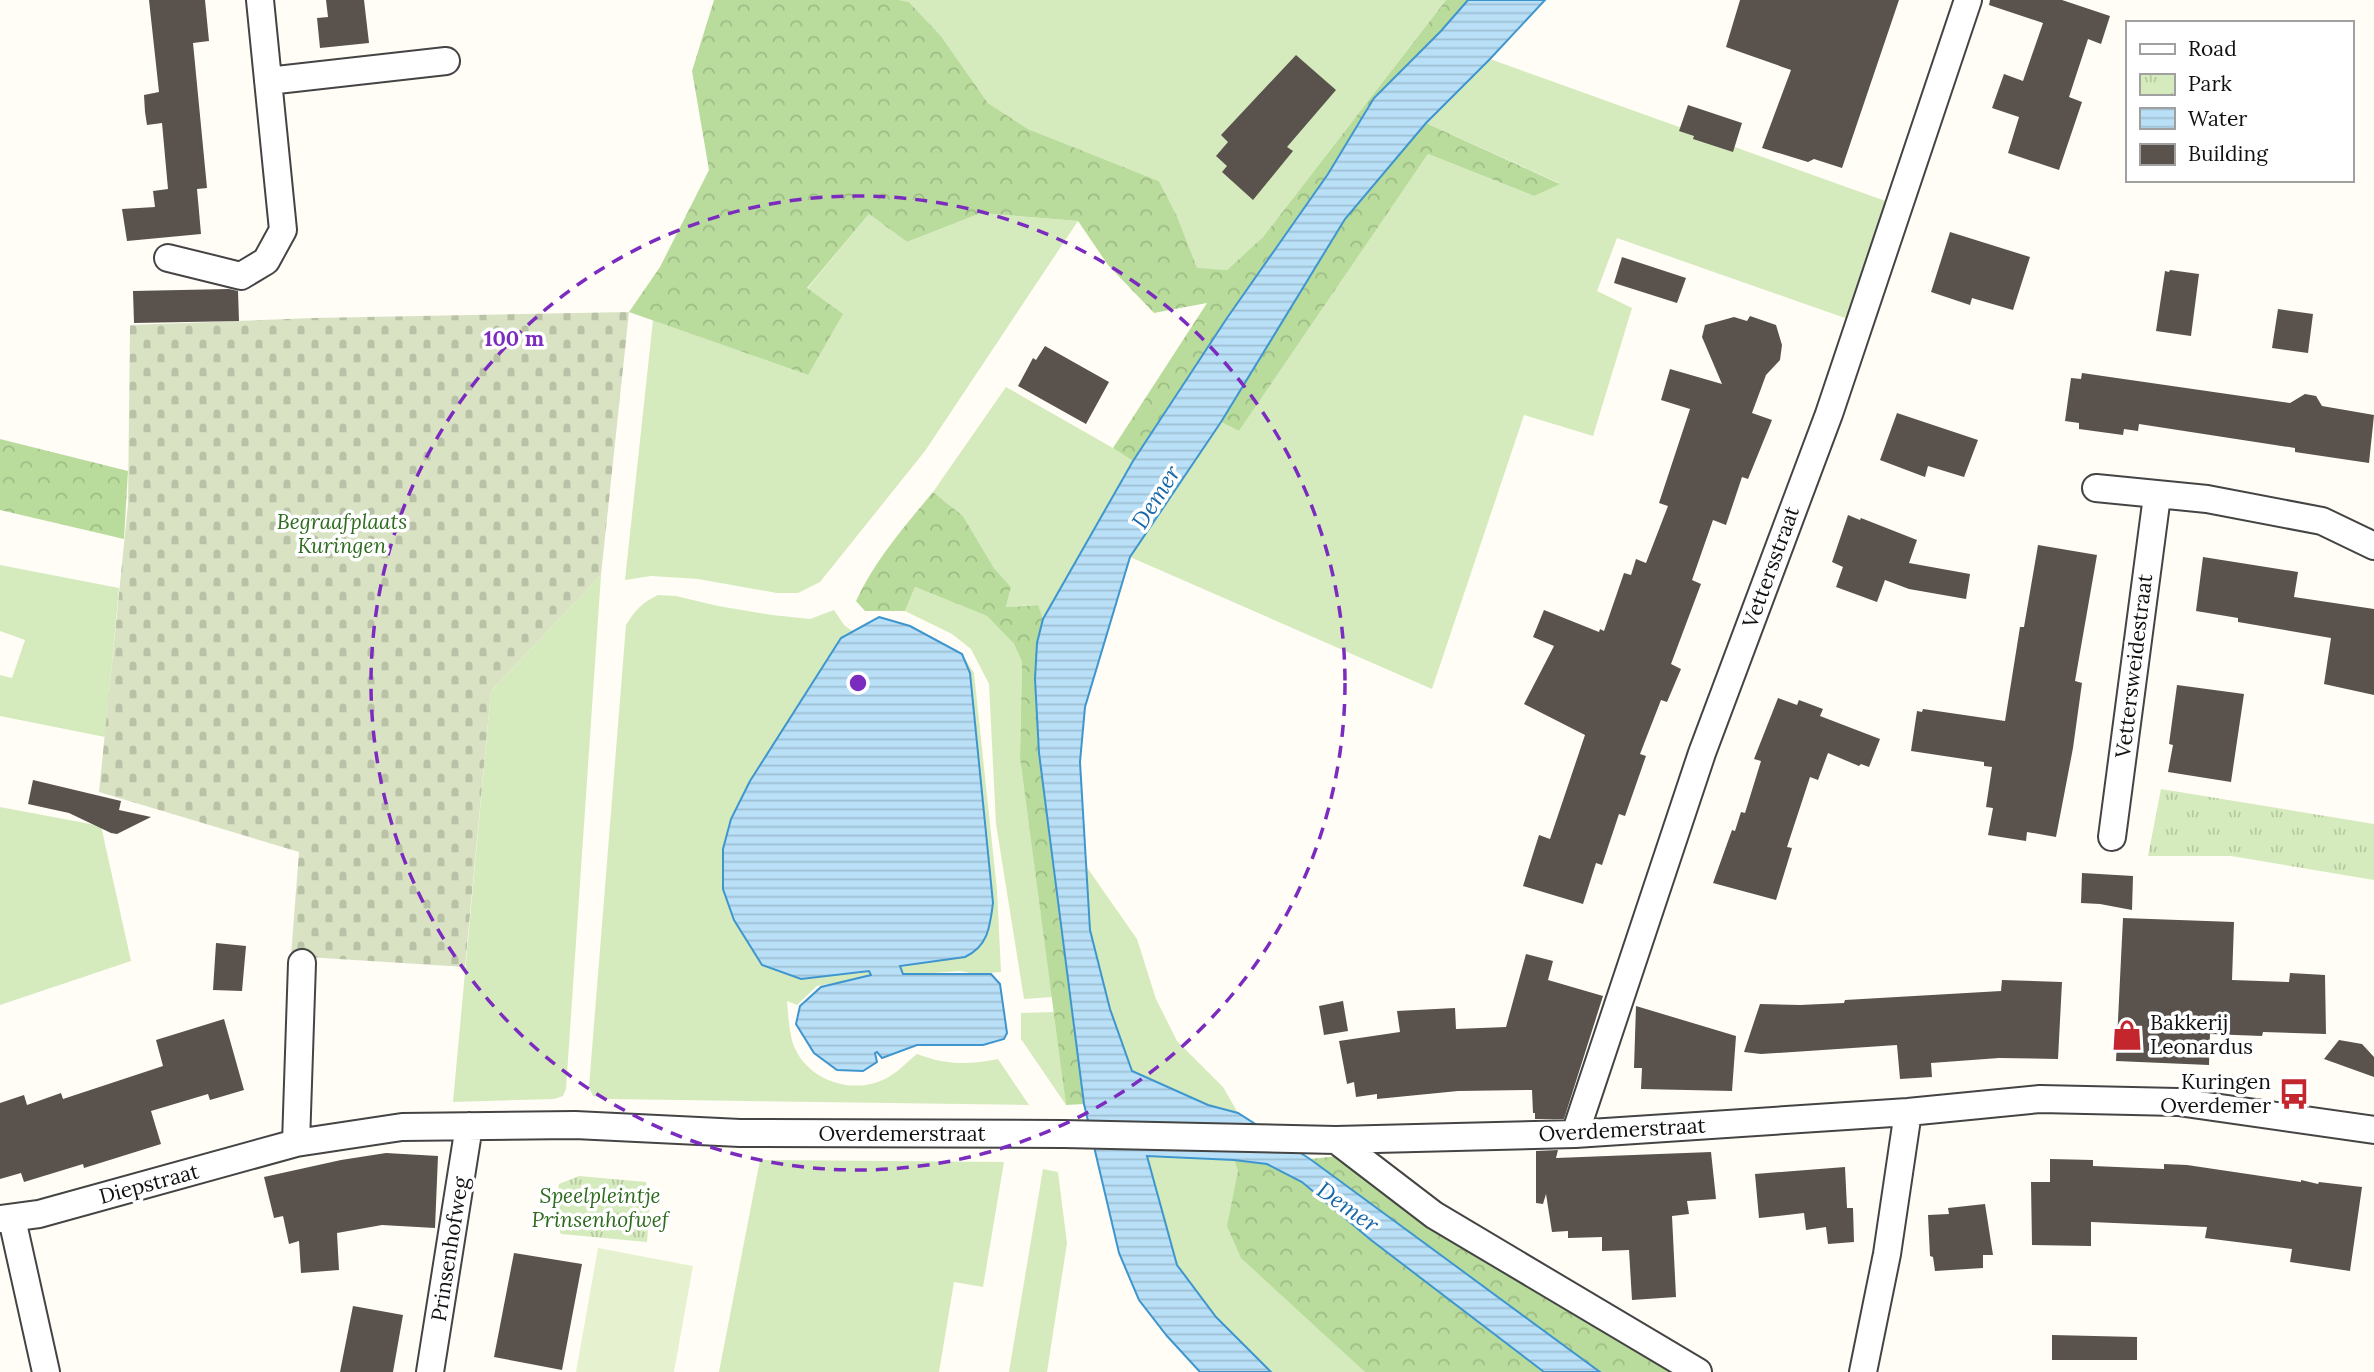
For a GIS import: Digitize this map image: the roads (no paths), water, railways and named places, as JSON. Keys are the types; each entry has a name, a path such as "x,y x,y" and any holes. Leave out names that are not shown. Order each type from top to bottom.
{"street":[{"path":"168,258 242,275 266,261 283,230 260,0"},
{"name":"Vettersstraat","path":"1575,1133 1702,753 1829,414 1968,0"},
{"path":"268,81 446,61"},
{"path":"2096,488 2207,499 2322,521 2374,546"},
{"name":"Vettersweidestraat","path":"2112,837 2157,496"},
{"path":"296,1143 302,963"},
{"name":"Overdemerstraat","path":"469,1126 575,1125 740,1133 1080,1134 1336,1140 1575,1133 1908,1112 2040,1099 2178,1102 2374,1130"},
{"path":"1863,1372 1887,1254 1908,1112"},
{"name":"Diepstraat","path":"6,1219 296,1143 402,1127 469,1126"},
{"name":"Prinsenhofweg","path":"430,1372 469,1126"},
{"path":"1336,1140 1434,1215 1698,1372"},
{"path":"6,1219 46,1372"}],"water":[{"name":"Demer","path":"1468,0 1545,0 1426,123 1345,219 1221,422 1130,557 1085,707 1080,762 1090,930 1110,1009 1132,1071 1208,1105 1238,1113 1310,1159 1600,1372 1544,1372 1371,1240 1302,1182 1267,1164 1147,1156 1177,1265 1216,1317 1271,1372 1200,1372 1139,1300 1119,1253 1084,1104 1039,753 1035,679 1037,643 1043,619 1133,461 1227,318 1328,174 1374,98"},
{"path":"879,617 910,626 962,654 970,673 993,903 986,935 973,953 965,957 900,966 903,974 991,974 1000,984 1007,1033 1004,1039 983,1045 917,1045 882,1058 877,1052 877,1062 863,1071 837,1070 814,1053 796,1024 800,1006 821,987 871,975 869,971 801,979 762,965 734,920 723,889 723,849 731,819 750,781 841,638"}],"place":[{"name":"Bakkerij Leonardus","path":"2127,1035"},
{"name":"Kuringen Overdemer","path":"2294,1094"}],"park label":[{"name":"Begraafplaats Kuringen","path":"342,534"},
{"name":"Speelpleintje Prinsenhofwef","path":"600,1208"}]}
